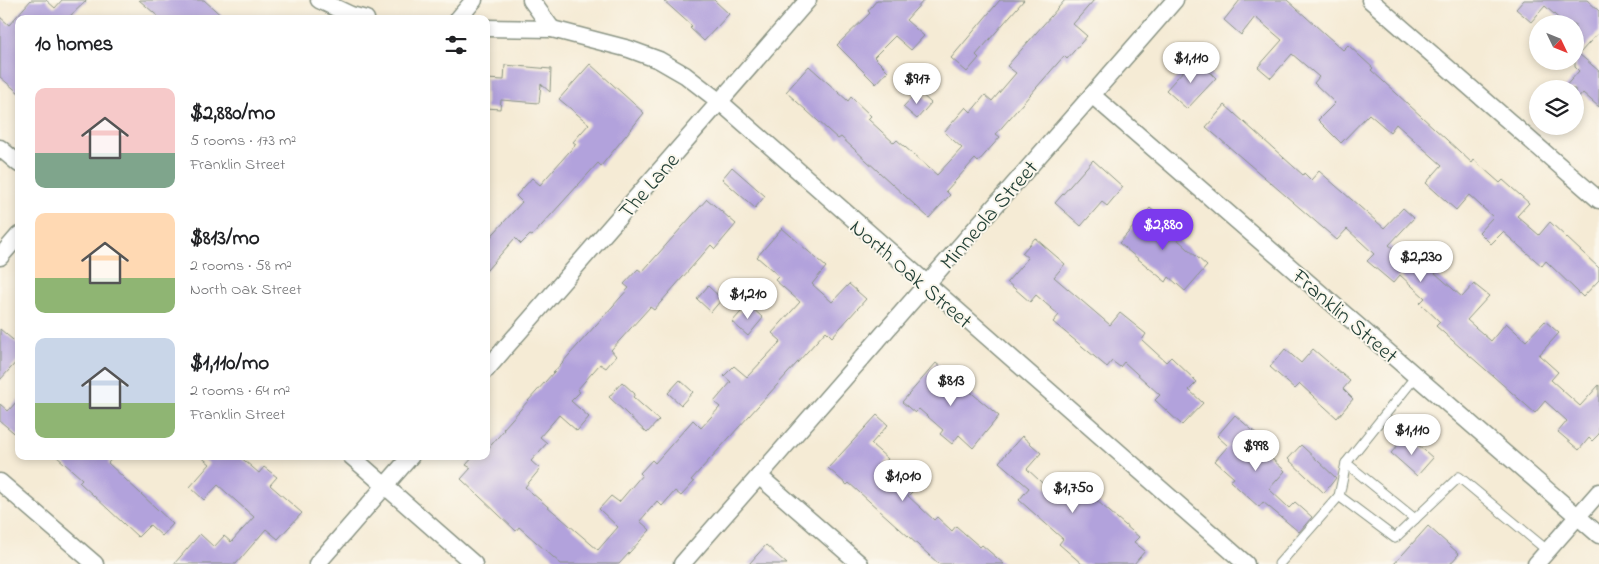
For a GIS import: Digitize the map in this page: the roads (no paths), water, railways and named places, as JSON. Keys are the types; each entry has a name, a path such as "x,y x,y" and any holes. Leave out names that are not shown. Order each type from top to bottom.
{"street":[{"path":"319,0 351,15"},
{"path":"461,15 474,0"},
{"path":"531,0 552,30"},
{"name":"The Lane","path":"490,365 808,0"},
{"name":"Minneola Street","path":"682,564 1175,0"},
{"path":"1370,0 1599,200"},
{"name":"North Oak Street","path":"490,28 552,30 594,39 659,60 685,76 720,102 926,286 1246,564"},
{"name":"Franklin Street","path":"1092,94 1599,535"},
{"path":"0,148 15,161"},
{"path":"0,257 15,240"},
{"path":"356,460 474,564"},
{"path":"317,564 408,460"},
{"path":"759,476 860,564"},
{"path":"0,482 95,564"},
{"path":"1536,564 1599,492"}],"lane":[{"path":"1279,564 1339,496 1346,463 1416,376"},
{"path":"1346,463 1415,519"},
{"path":"1339,496 1395,538 1459,477 1548,550"}]}
